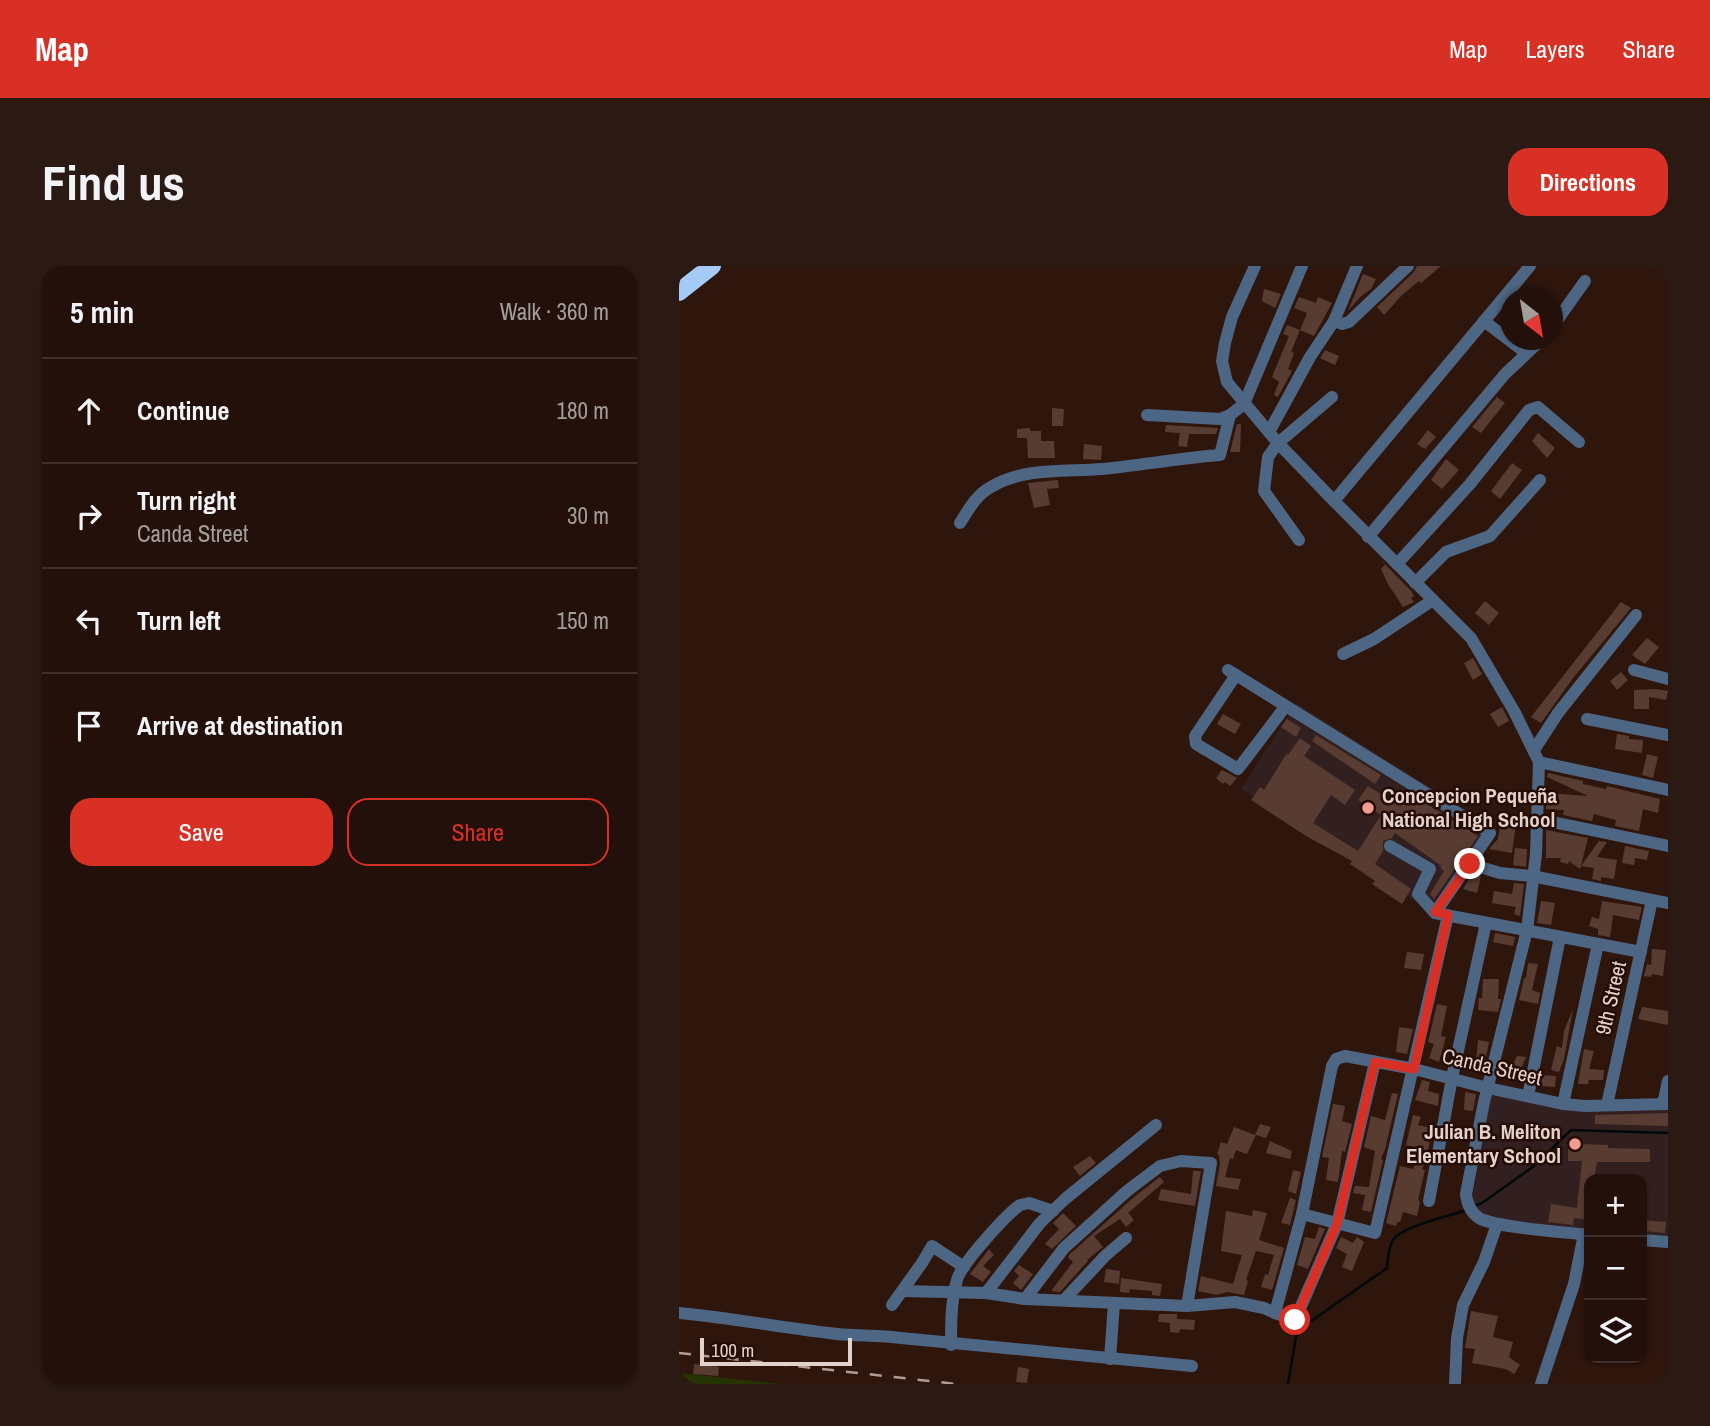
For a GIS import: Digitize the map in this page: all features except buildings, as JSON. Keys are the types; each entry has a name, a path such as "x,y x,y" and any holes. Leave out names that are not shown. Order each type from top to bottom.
{"highway":[{"path":"679,292 712,266"}],"street":[{"path":"1255,266 1232,317 1222,361 1227,382 1278,443 1368,537 1471,638 1492,670 1539,762 1538,819 1527,930 1488,1088 1466,1194 1470,1208 1479,1218 1497,1224 1584,1234"},
{"path":"1147,415 1220,419 1244,404 1302,266"},
{"path":"1269,432 1334,321 1357,266"},
{"path":"1334,321 1342,324 1349,322 1408,266"},
{"path":"1334,501 1530,266"},
{"path":"1563,311 1585,281"},
{"path":"1484,321 1526,353"},
{"path":"1368,537 1505,374 1529,350"},
{"path":"1299,540 1264,491 1268,457 1278,443 1332,397"},
{"path":"1397,564 1470,484 1529,410 1538,407 1579,442"},
{"path":"960,523 978,496 1013,478 1051,471 1103,469 1220,455 1230,415"},
{"path":"1415,583 1446,552 1490,536 1540,480"},
{"path":"1343,654 1374,639 1433,600"},
{"path":"1534,750 1558,713 1636,615"},
{"path":"1635,670 1668,678"},
{"path":"1285,707 1238,769 1196,744 1195,736 1232,673 1490,833 1442,914 1414,1069 1375,1233 1303,1214"},
{"path":"1587,719 1668,734"},
{"path":"1539,762 1668,790"},
{"path":"1538,819 1668,846"},
{"path":"1390,846 1430,869 1418,894 1442,914 1641,952"},
{"path":"1470,864 1500,873 1532,876 1668,903"},
{"name":"9th Street","path":"1607,1105 1652,900"},
{"path":"1429,1201 1452,1078 1486,923"},
{"path":"1528,1096 1560,937"},
{"path":"1563,1104 1598,944"},
{"name":"Canda Street","path":"1275,1313 1303,1214 1332,1066 1336,1059 1345,1056 1414,1069 1563,1104 1666,1104"},
{"path":"903,1291 986,1293 1025,1298 1187,1306 1234,1302 1263,1308 1295,1320 1337,1224 1375,1062"},
{"path":"1666,1104 1668,1081"},
{"path":"986,1293 1040,1223 1156,1125"},
{"path":"1025,1298 1064,1248 1127,1191 1160,1166 1181,1161 1211,1163 1187,1306"},
{"path":"951,1345 951,1319 957,1279 964,1267 1020,1205 1029,1203 1053,1211"},
{"path":"1455,1384 1457,1338 1463,1306 1484,1262 1497,1224"},
{"path":"1541,1384 1574,1284 1586,1237"},
{"path":"1064,1300 1105,1256 1126,1238"},
{"path":"1647,1240 1668,1242"},
{"path":"892,1305 932,1245 964,1267"},
{"path":"1110,1359 1114,1303"},
{"path":"679,1313 742,1319 813,1331 1192,1366"}],"shaded area":[{"name":"Concepcion Pequeña National High School","path":"1296,703 1495,828 1436,914 1241,789"},
{"name":"Julian B. Meliton Elementary School","path":"1491,1095 1668,1110 1668,1238 1647,1236 1647,1174 1584,1174 1584,1229 1481,1217 1472,1201"}],"green space":[{"path":"679,1373 780,1384 679,1384"}],"waterway":[{"path":"1472,1207 1482,1203 1534,1166 1571,1130 1668,1133"},
{"path":"1288,1384 1297,1331 1387,1268 1390,1246 1397,1235 1415,1226 1466,1210"}],"railway":[{"path":"679,1353 956,1384"}],"place":[{"name":"Concepcion Pequeña National High School","path":"1368,808"},
{"name":"Julian B. Meliton Elementary School","path":"1575,1144"}],"route":[{"path":"1295,1320 1337,1224 1375,1062 1414,1069 1448,915 1435,912 1470,864"}]}
